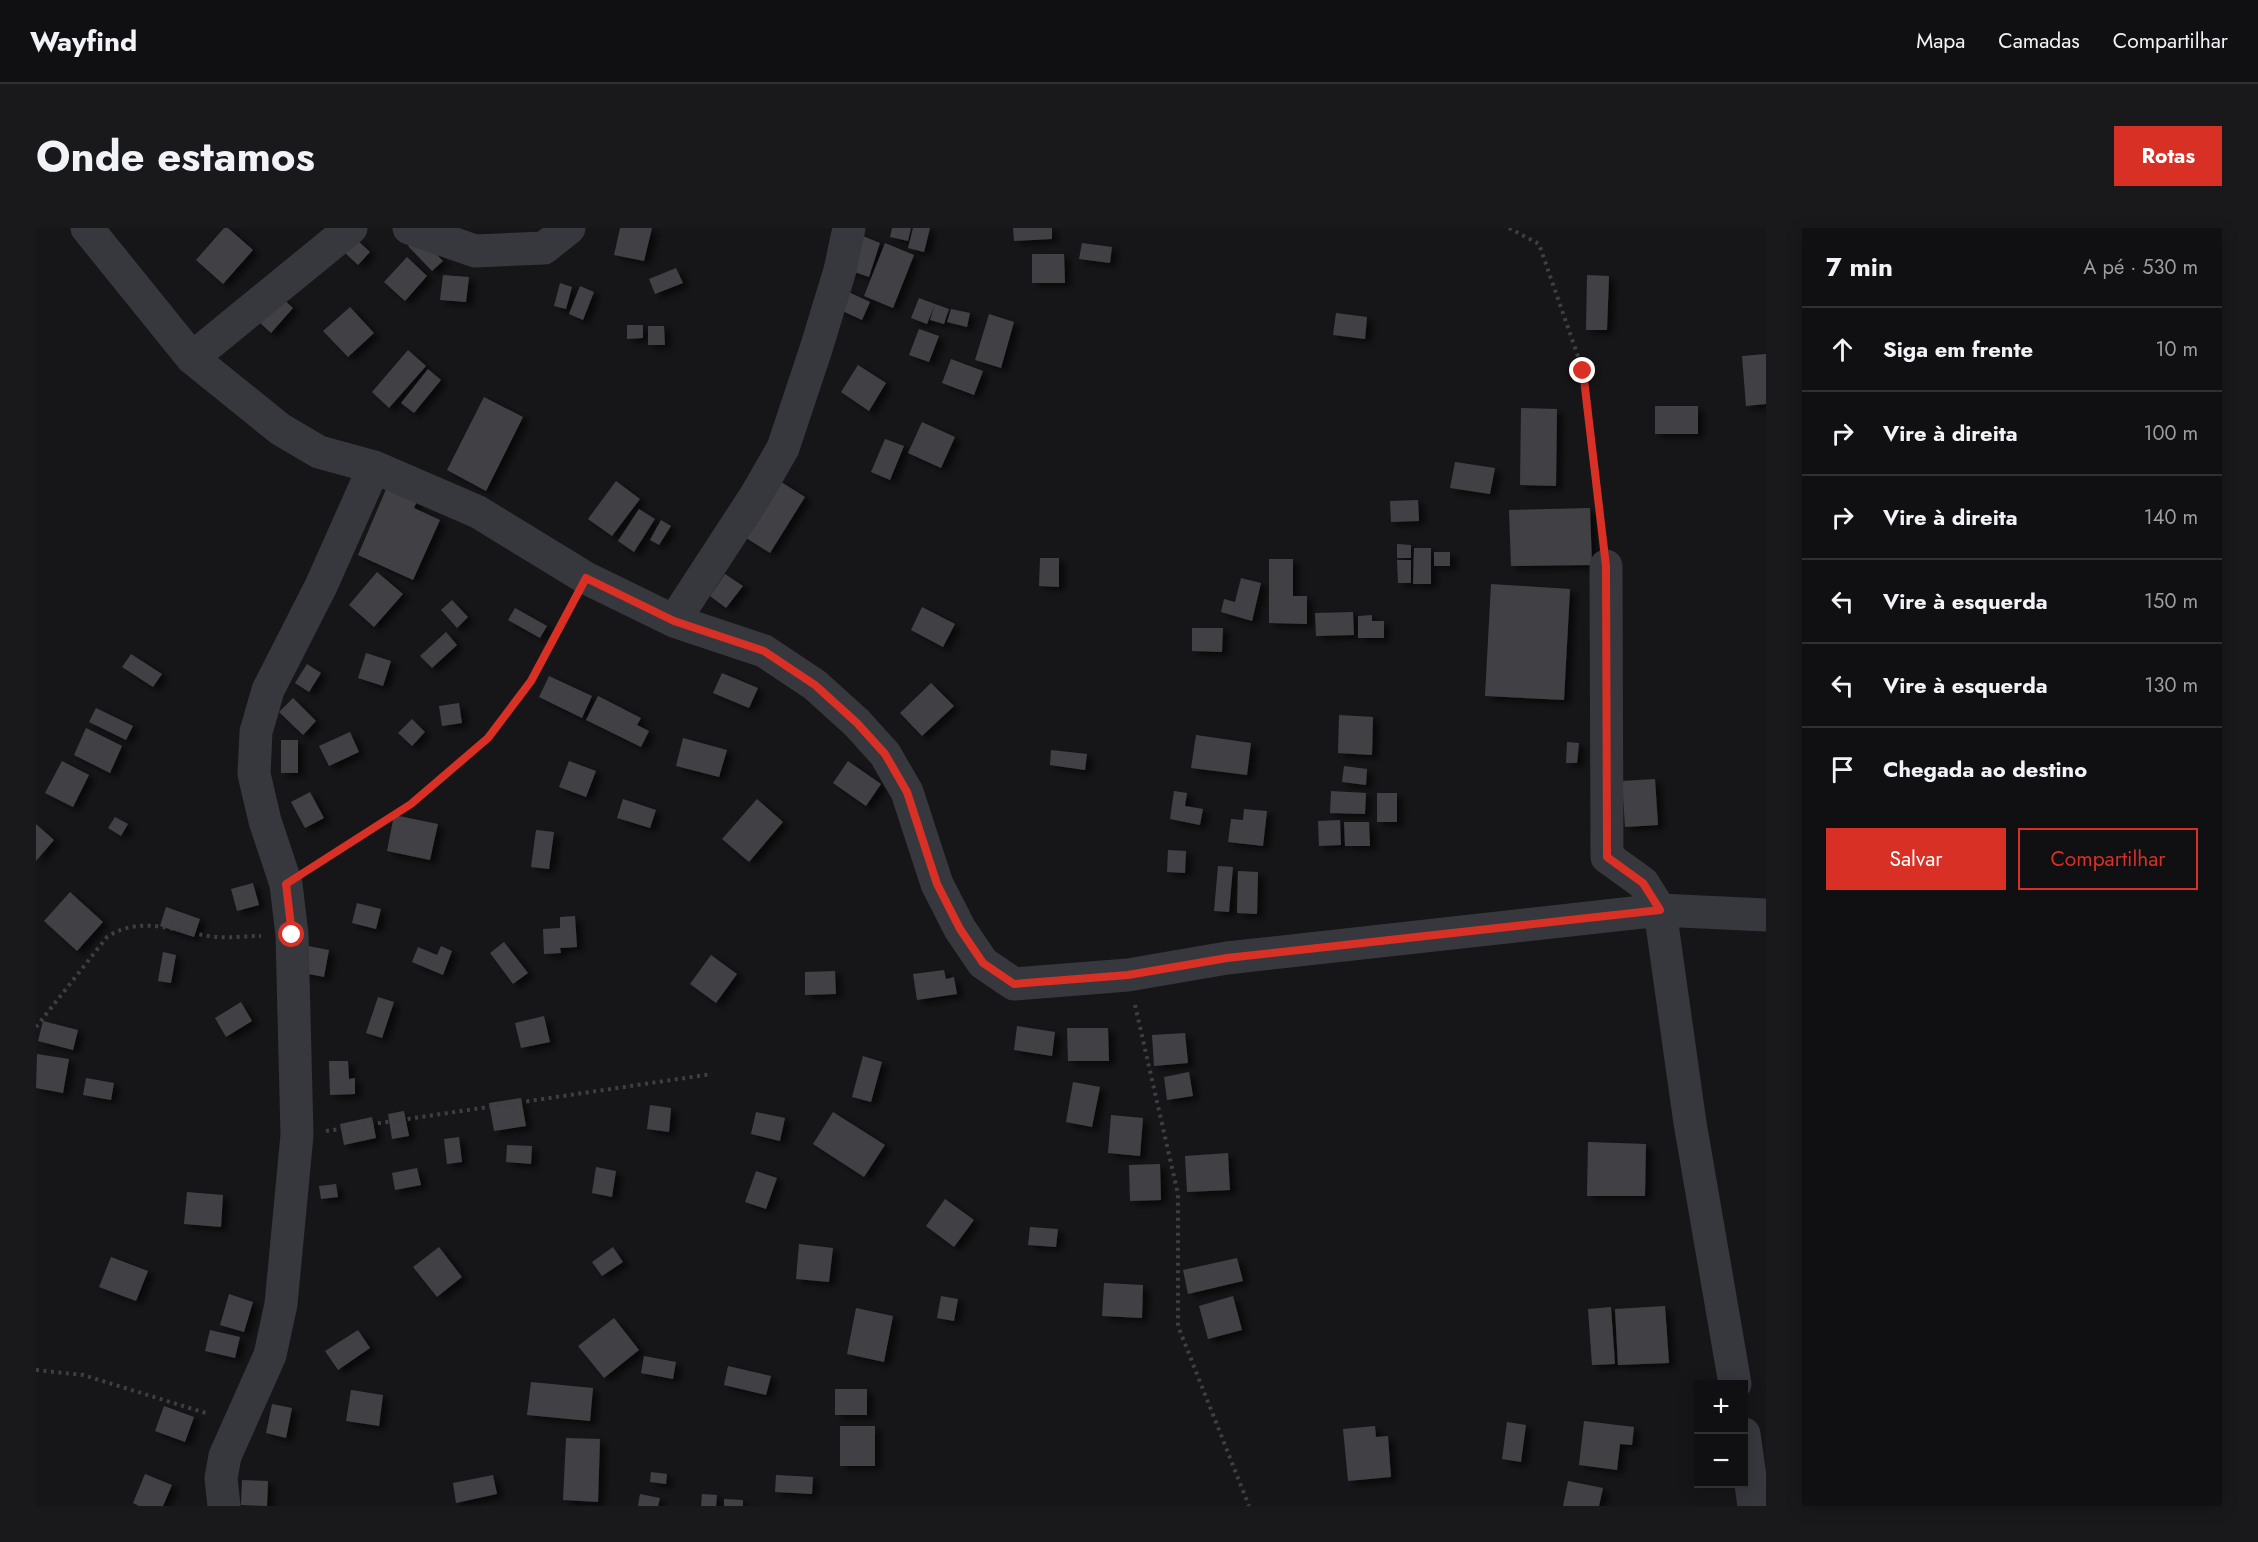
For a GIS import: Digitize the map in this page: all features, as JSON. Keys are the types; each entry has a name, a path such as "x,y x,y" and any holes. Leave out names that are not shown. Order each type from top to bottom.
{"street":[{"path":"87,228 192,358 280,429 319,452 374,467 478,512 586,578 674,621 764,651 815,685 857,723 885,754 907,792 937,884 960,929 983,963 1014,984 1128,975 1227,958 1660,910 1766,915"},
{"path":"192,358 351,228"},
{"path":"409,228 476,250 544,248 569,228"},
{"path":"674,621 756,495 783,448 840,270 849,228"},
{"path":"224,1506 221,1478 225,1456 270,1355 281,1304 297,1135 292,935 286,884 265,821 254,774 256,732 268,690 321,585 374,467"},
{"path":"1606,566 1607,857 1643,883 1660,910 1690,1123 1734,1380"},
{"path":"1748,1467 1754,1506"}],"path":[{"path":"1509,228 1539,244 1583,371 1606,566"},
{"path":"286,884 411,804 488,738 531,681 586,578"},
{"path":"36,1027 107,937 119,929 135,926 167,927 218,937 292,935"},
{"path":"1128,975 1178,1194 1178,1326 1250,1506"},
{"path":"297,1135 712,1074"},
{"path":"36,1370 83,1375 241,1424"}],"building":[{"path":"224,228 228,228 253,250 223,284 196,260"},
{"path":"620,228 652,228 644,261 614,255"},
{"path":"892,228 911,228 908,241 890,237"},
{"path":"913,228 930,228 924,252 908,248"},
{"path":"1013,228 1052,228 1052,239 1014,241"},
{"path":"858,234 880,243 869,277 845,269"},
{"path":"418,236 443,261 432,271 408,246"},
{"path":"356,239 370,252 358,265 344,252"},
{"path":"885,243 914,255 893,308 864,296"},
{"path":"1082,243 1112,247 1110,263 1079,259"},
{"path":"1032,254 1064,254 1065,283 1032,283"},
{"path":"407,257 427,276 405,301 384,282"},
{"path":"676,268 683,283 655,294 649,279"},
{"path":"443,275 469,277 466,302 440,300"},
{"path":"1587,275 1609,276 1607,330 1586,330"},
{"path":"560,283 572,287 566,309 554,306"},
{"path":"580,286 594,292 583,320 569,314"},
{"path":"842,289 870,302 862,320 834,307"},
{"path":"280,296 293,308 271,333 258,321"},
{"path":"919,298 935,304 927,324 911,318"},
{"path":"935,304 949,309 944,324 930,320"},
{"path":"350,307 374,333 348,357 323,331"},
{"path":"951,309 970,313 967,327 947,322"},
{"path":"1336,313 1367,317 1365,339 1333,335"},
{"path":"989,314 1014,322 1001,368 975,360"},
{"path":"627,325 643,325 643,338 627,339"},
{"path":"648,326 664,326 665,345 648,345"},
{"path":"919,329 939,336 929,362 909,355"},
{"path":"408,350 426,366 389,408 372,392"},
{"path":"1766,354 1766,404 1746,406 1742,356"},
{"path":"951,359 983,371 974,395 942,383"},
{"path":"858,365 886,383 869,411 841,392"},
{"path":"428,369 441,380 414,413 401,403"},
{"path":"484,397 523,417 486,491 447,470"},
{"path":"1655,406 1698,406 1698,434 1655,434"},
{"path":"1521,408 1557,409 1556,486 1520,485"},
{"path":"922,422 955,437 941,468 908,453"},
{"path":"885,439 904,446 890,480 871,472"},
{"path":"1455,462 1495,468 1490,494 1450,488"},
{"path":"778,480 805,497 770,553 743,536"},
{"path":"616,481 640,499 612,536 588,519"},
{"path":"387,487 417,501 414,508 440,520 413,580 358,555"},
{"path":"1418,500 1419,521 1391,522 1390,501"},
{"path":"1590,508 1592,565 1511,566 1509,510"},
{"path":"639,509 655,519 634,552 618,541"},
{"path":"661,520 671,526 659,545 650,540"},
{"path":"1397,544 1411,545 1411,558 1397,558"},
{"path":"1414,548 1431,548 1431,584 1413,584"},
{"path":"1434,552 1450,552 1450,566 1434,566"},
{"path":"1040,558 1059,558 1059,587 1039,586"},
{"path":"1269,559 1293,559 1293,596 1307,596 1307,624 1269,623"},
{"path":"1397,560 1411,560 1411,583 1398,583"},
{"path":"377,572 403,594 374,627 349,605"},
{"path":"725,574 743,586 726,608 710,596"},
{"path":"1241,578 1261,583 1252,621 1221,612 1224,599 1235,602"},
{"path":"1491,584 1570,589 1564,700 1485,696"},
{"path":"452,600 468,617 457,628 441,610"},
{"path":"922,607 955,624 943,647 911,630"},
{"path":"515,608 547,626 540,638 508,620"},
{"path":"1353,612 1354,635 1316,636 1315,613"},
{"path":"1372,615 1372,621 1384,621 1384,638 1358,638 1358,616"},
{"path":"1192,628 1223,628 1222,652 1192,651"},
{"path":"446,632 457,645 432,668 420,656"},
{"path":"366,653 391,661 383,686 358,678"},
{"path":"131,654 162,674 153,687 122,667"},
{"path":"307,664 321,673 309,692 295,683"},
{"path":"722,673 758,688 749,708 713,693"},
{"path":"549,676 592,696 582,718 539,697"},
{"path":"931,683 954,706 922,736 900,713"},
{"path":"598,696 641,718 637,725 649,731 641,747 586,720"},
{"path":"293,698 316,721 303,735 279,712"},
{"path":"459,703 462,723 442,726 439,706"},
{"path":"96,708 133,726 126,740 89,722"},
{"path":"1339,715 1373,717 1372,755 1338,753"},
{"path":"412,719 425,732 412,746 398,733"},
{"path":"86,728 122,746 110,773 74,755"},
{"path":"350,732 359,752 329,766 319,746"},
{"path":"1196,735 1251,743 1247,775 1191,768"},
{"path":"683,738 727,750 719,777 676,766"},
{"path":"281,740 298,740 298,773 281,773"},
{"path":"1567,742 1579,743 1577,763 1566,763"},
{"path":"1051,750 1087,754 1085,770 1050,765"},
{"path":"62,761 89,775 73,807 45,793"},
{"path":"569,761 596,771 586,797 559,787"},
{"path":"848,761 881,784 866,806 833,783"},
{"path":"1344,766 1367,769 1366,785 1342,782"},
{"path":"1655,779 1658,825 1625,827 1622,781"},
{"path":"1174,791 1187,793 1185,806 1203,809 1200,825 1170,819"},
{"path":"1331,791 1366,793 1365,814 1330,813"},
{"path":"310,792 324,818 305,828 291,802"},
{"path":"1377,793 1397,793 1397,822 1377,822"},
{"path":"623,799 656,810 650,828 617,818"},
{"path":"757,799 783,822 749,862 722,839"},
{"path":"1244,809 1267,811 1263,846 1228,842 1231,819 1243,820"},
{"path":"394,815 438,824 430,860 387,851"},
{"path":"115,817 128,824 121,836 108,828"},
{"path":"1340,820 1341,845 1319,846 1318,821"},
{"path":"1344,822 1369,822 1370,846 1345,846"},
{"path":"36,824 54,840 36,861"},
{"path":"536,830 554,832 549,869 531,867"},
{"path":"1168,850 1186,851 1185,873 1167,872"},
{"path":"1218,866 1233,867 1229,912 1214,911"},
{"path":"1238,871 1258,872 1257,914 1237,913"},
{"path":"253,883 259,905 237,911 231,889"},
{"path":"70,892 103,922 77,951 44,921"},
{"path":"357,903 381,909 376,929 352,923"},
{"path":"166,907 200,919 194,937 160,926"},
{"path":"575,916 577,947 560,948 561,953 544,954 543,929 560,928 560,917"},
{"path":"504,942 528,973 513,984 490,953"},
{"path":"298,944 329,950 324,977 293,971"},
{"path":"441,946 452,951 443,975 412,962 418,947 437,955"},
{"path":"163,952 176,955 171,983 158,981"},
{"path":"711,955 737,974 716,1003 690,984"},
{"path":"944,970 946,979 954,977 957,994 917,1000 913,974"},
{"path":"835,971 836,994 805,995 805,972"},
{"path":"378,997 394,1002 382,1038 366,1033"},
{"path":"241,1002 252,1021 226,1037 215,1018"},
{"path":"544,1016 550,1042 521,1048 515,1023"},
{"path":"43,1021 78,1030 73,1050 38,1041"},
{"path":"1017,1026 1055,1032 1052,1056 1014,1050"},
{"path":"1067,1028 1108,1028 1109,1061 1068,1061"},
{"path":"1185,1033 1188,1063 1154,1066 1152,1035"},
{"path":"37,1054 69,1059 63,1093 36,1088"},
{"path":"863,1056 882,1062 871,1102 852,1097"},
{"path":"329,1061 348,1061 349,1079 355,1078 355,1094 330,1095"},
{"path":"1189,1072 1193,1096 1167,1100 1164,1077"},
{"path":"86,1078 114,1083 111,1100 83,1095"},
{"path":"1073,1082 1100,1087 1092,1127 1066,1122"},
{"path":"521,1098 526,1126 494,1131 489,1103"},
{"path":"650,1105 671,1108 669,1132 647,1129"},
{"path":"404,1111 409,1136 392,1139 388,1114"},
{"path":"756,1112 785,1118 780,1141 751,1134"},
{"path":"833,1112 885,1145 864,1177 813,1144"},
{"path":"1111,1115 1143,1118 1140,1156 1108,1153"},
{"path":"372,1117 376,1138 344,1145 340,1124"},
{"path":"459,1137 462,1162 447,1164 444,1139"},
{"path":"1588,1142 1646,1144 1645,1196 1587,1196"},
{"path":"507,1145 532,1146 531,1164 506,1162"},
{"path":"1228,1153 1230,1190 1187,1192 1185,1156"},
{"path":"1160,1164 1161,1200 1130,1201 1129,1165"},
{"path":"596,1167 616,1171 612,1197 592,1193"},
{"path":"417,1168 421,1185 395,1190 392,1173"},
{"path":"756,1171 777,1178 766,1209 745,1202"},
{"path":"336,1184 338,1197 321,1199 319,1186"},
{"path":"187,1192 223,1195 221,1227 184,1224"},
{"path":"945,1199 974,1220 954,1247 926,1226"},
{"path":"1030,1227 1058,1229 1056,1247 1028,1245"},
{"path":"799,1244 833,1248 829,1282 796,1279"},
{"path":"439,1247 462,1277 437,1297 413,1267"},
{"path":"613,1247 623,1262 602,1276 592,1262"},
{"path":"111,1257 148,1271 136,1301 99,1287"},
{"path":"1237,1258 1243,1281 1188,1294 1183,1270"},
{"path":"1104,1283 1143,1285 1142,1318 1102,1316"},
{"path":"229,1294 253,1302 244,1332 220,1325"},
{"path":"941,1296 958,1299 954,1321 937,1318"},
{"path":"1233,1296 1242,1330 1208,1339 1199,1306"},
{"path":"1665,1306 1669,1363 1618,1365 1615,1309"},
{"path":"1611,1307 1615,1364 1592,1365 1588,1309"},
{"path":"856,1308 893,1316 884,1362 847,1354"},
{"path":"614,1318 639,1350 604,1378 578,1346"},
{"path":"210,1330 240,1337 235,1358 205,1351"},
{"path":"358,1330 370,1348 338,1370 325,1351"},
{"path":"644,1356 676,1362 673,1379 641,1373"},
{"path":"728,1366 771,1376 766,1395 724,1385"},
{"path":"531,1382 593,1388 590,1421 527,1415"},
{"path":"835,1389 867,1389 867,1415 835,1415"},
{"path":"351,1390 383,1395 379,1426 346,1421"},
{"path":"272,1404 292,1408 286,1438 266,1433"},
{"path":"164,1406 194,1417 185,1442 155,1431"},
{"path":"1584,1421 1634,1427 1632,1445 1620,1444 1617,1470 1579,1465"},
{"path":"1507,1422 1526,1425 1521,1462 1502,1459"},
{"path":"840,1426 875,1426 875,1466 840,1466"},
{"path":"1375,1426 1376,1437 1388,1436 1391,1477 1348,1481 1343,1429"},
{"path":"566,1438 600,1439 598,1502 563,1500"},
{"path":"651,1472 667,1474 666,1484 650,1482"},
{"path":"145,1474 172,1485 163,1506 139,1506 133,1503"},
{"path":"493,1475 497,1494 456,1503 453,1483"},
{"path":"776,1475 813,1477 812,1494 775,1492"},
{"path":"242,1480 268,1481 267,1506 241,1505"},
{"path":"1568,1481 1603,1488 1599,1506 1563,1506"},
{"path":"640,1494 660,1498 658,1506 638,1506"},
{"path":"702,1494 717,1495 716,1506 701,1506"},
{"path":"724,1499 743,1500 743,1506 724,1506"}],"route":[{"path":"292,935 286,884 411,804 488,738 531,681 586,578 674,621 764,651 815,685 857,723 885,754 907,792 937,884 960,929 983,963 1014,984 1128,975 1227,958 1660,910 1643,883 1607,857 1606,566 1583,371"}]}
